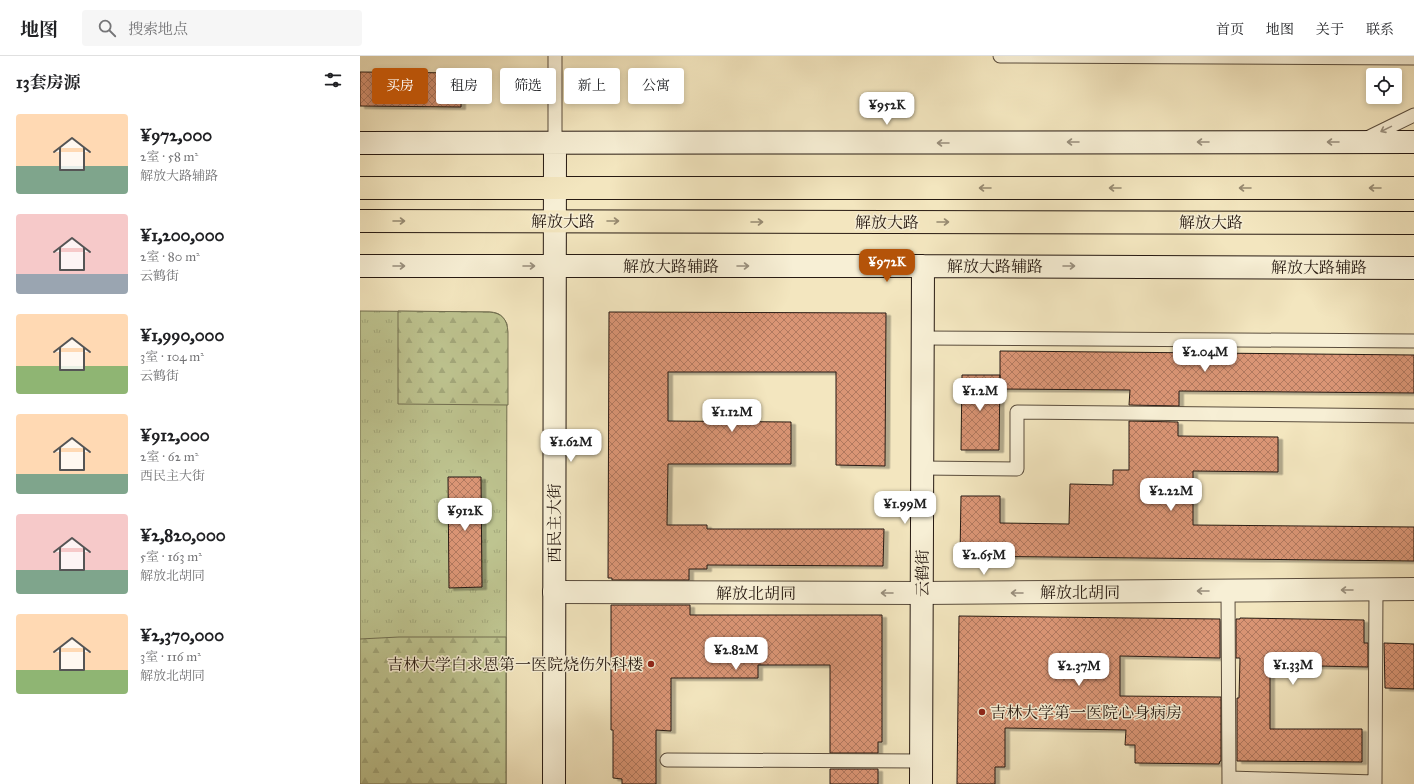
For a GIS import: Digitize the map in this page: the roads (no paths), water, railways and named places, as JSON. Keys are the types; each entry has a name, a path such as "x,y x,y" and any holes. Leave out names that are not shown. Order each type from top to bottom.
{"main road":[{"name":"解放大路","path":"360,188 1414,188"},
{"name":"解放大路","path":"360,221 1414,223"}],"street":[{"path":"360,143 1414,142"},
{"name":"西民主大街","path":"554,784 556,143"},
{"name":"解放大路辅路","path":"360,266 1414,268"},
{"name":"云鹤街","path":"921,784 923,266"},
{"name":"解放北胡同","path":"554,592 922,593 1414,590"}],"lane":[{"path":"555,56 556,143"},
{"path":"1000,56 1414,58"},
{"path":"1358,142 1414,115"},
{"path":"922,338 1414,341"},
{"path":"922,468 1017,469 1017,412 1414,416"},
{"path":"1228,591 1228,781 1376,783 1376,590"},
{"path":"667,760 921,761"}],"place":[{"name":"吉林大学白求恩第一医院烧伤外科楼","path":"651,664"},
{"name":"吉林大学第一医院心身病房","path":"982,712"}]}
